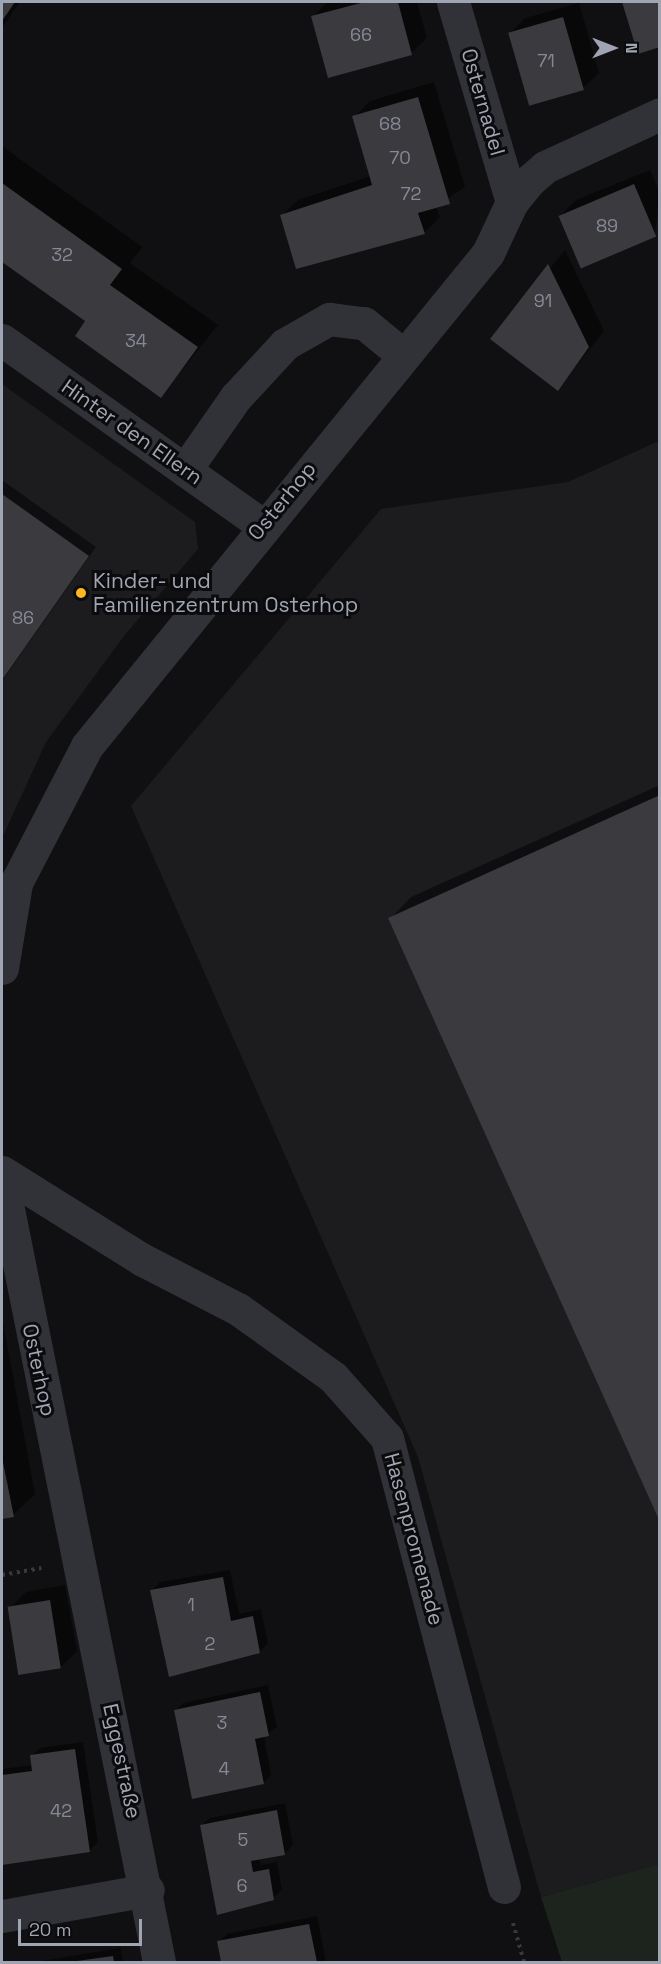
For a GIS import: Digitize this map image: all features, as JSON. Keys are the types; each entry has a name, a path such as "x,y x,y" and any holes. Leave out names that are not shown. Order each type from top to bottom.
{"street":[{"name":"Osternadel","path":"453,2 512,202"},
{"name":"Osterhop","path":"2,968 16,883 87,746 262,525 488,253 512,202 545,167 660,114"},
{"path":"185,470 236,397 285,344 329,319 364,323 403,355"},
{"name":"Hinter den Ellern","path":"2,340 262,525"},
{"name":"Hasenpromenade","path":"2,1172 143,1260 238,1309 333,1377 387,1438 504,1887"},
{"name":"Osterhop","path":"2,1179 5,1217 80,1561"},
{"name":"Eggestraße","path":"80,1561 148,1890 159,1962"},
{"path":"2,1916 148,1890"}],"shaded area":[{"name":"Kinder- und Familienzentrum Osterhop","path":"2,384 195,522 198,549 124,636 46,742 2,838"},
{"path":"659,441 659,1864 541,1897 418,1457 131,806 381,509 568,482"},
{"path":"659,1864 659,1962 562,1962 541,1897"}],"building":[{"path":"2,2 15,2 2,21"},
{"path":"365,2 398,2 412,55 328,78 311,16"},
{"path":"622,2 660,2 660,47 638,54"},
{"path":"563,17 584,90 529,106 508,33"},
{"path":"418,97 450,204 418,213 425,234 296,269 280,215 372,185 352,116"},
{"path":"2,183 122,269 110,285 198,347 161,398 75,336 85,321 2,262"},
{"path":"634,184 656,236 581,269 559,216"},
{"path":"548,264 589,347 558,391 490,339"},
{"path":"2,494 89,556 2,680"},
{"path":"660,795 660,1522 388,918"},
{"path":"2,1457 14,1517 2,1519"},
{"path":"223,1577 231,1621 253,1616 260,1653 169,1677 150,1590"},
{"path":"50,1600 61,1668 18,1675 8,1607"},
{"path":"260,1692 269,1736 255,1739 264,1784 192,1799 174,1710"},
{"path":"75,1749 90,1852 2,1865 2,1775 32,1771 30,1755"},
{"path":"277,1810 285,1855 251,1861 253,1872 269,1869 274,1900 217,1915 200,1825"},
{"path":"309,1924 317,1962 221,1962 217,1941"},
{"path":"113,1956 114,1962 77,1962 77,1961"}],"place":[{"name":"Kinder- und Familienzentrum Osterhop","path":"81,593"}]}
